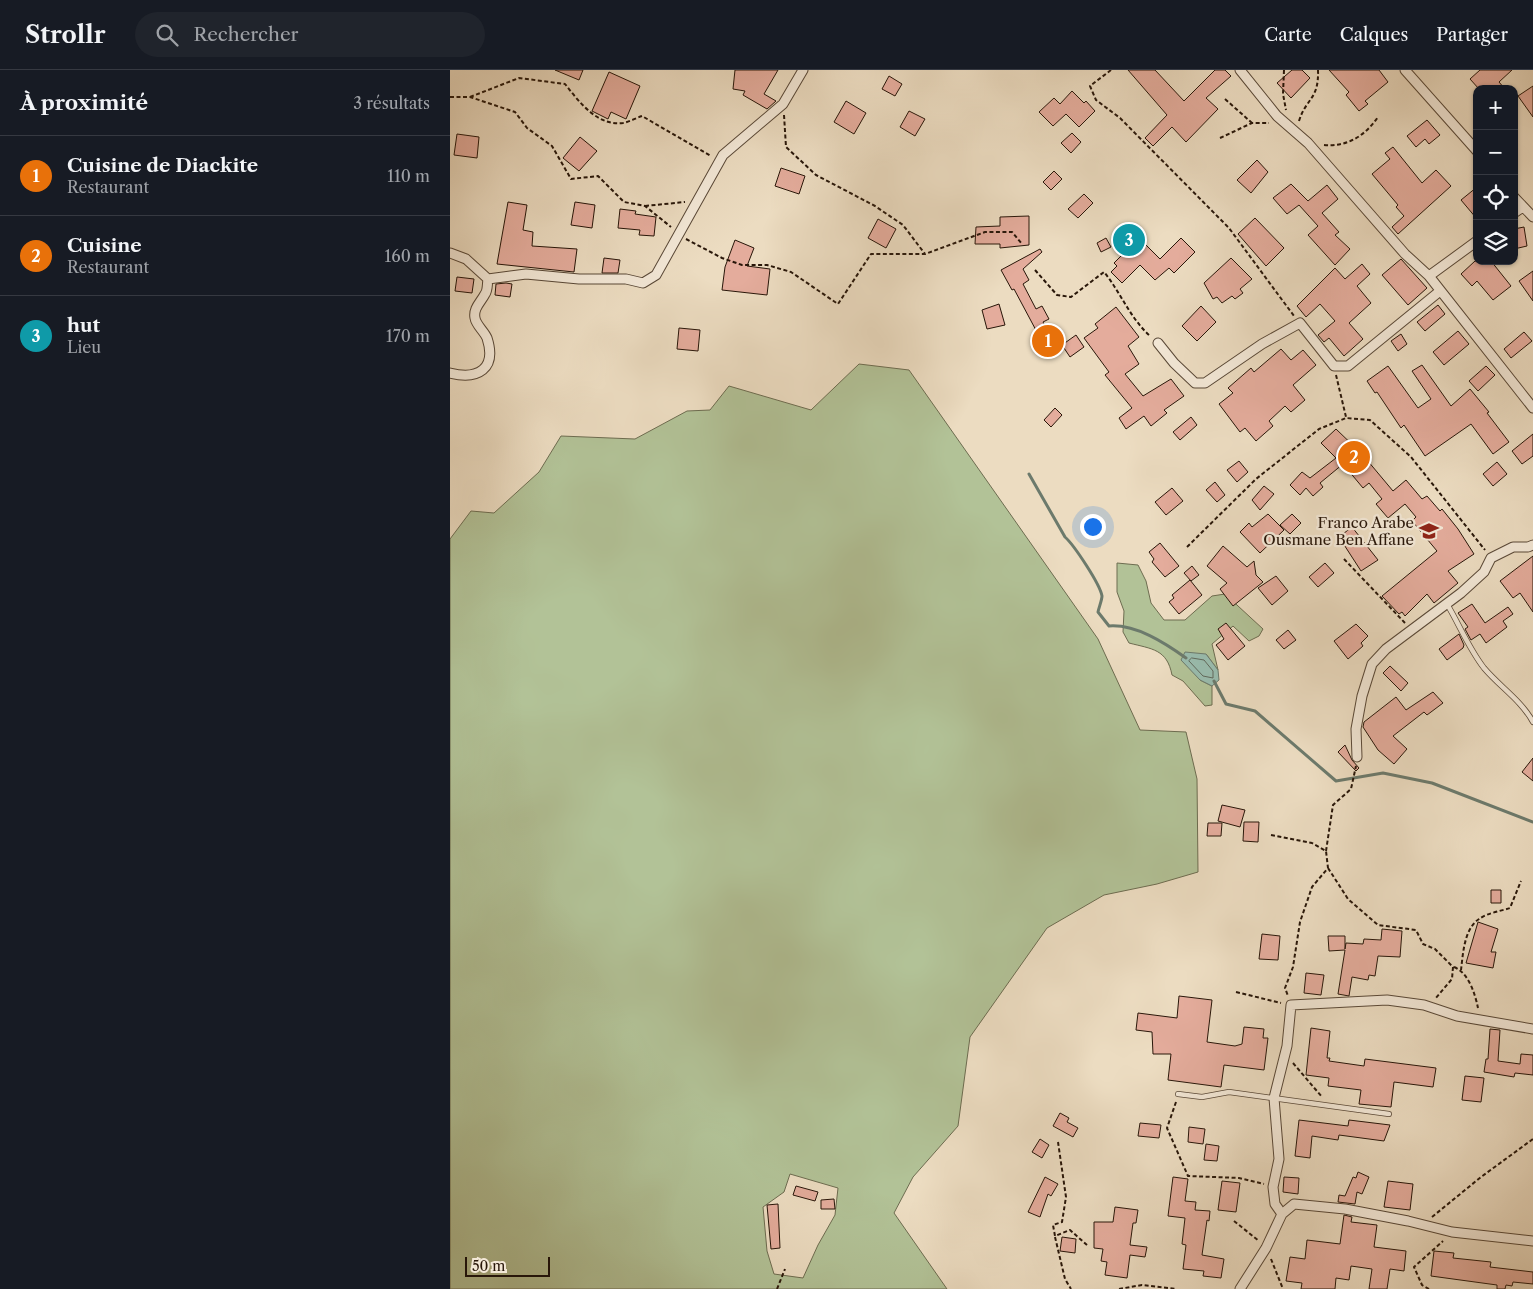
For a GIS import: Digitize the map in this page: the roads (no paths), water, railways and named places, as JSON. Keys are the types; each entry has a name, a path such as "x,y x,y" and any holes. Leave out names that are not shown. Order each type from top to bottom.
{"street":[{"path":"450,253 466,259 488,279 526,274 579,279 626,279 643,283 656,275 723,155 783,104 803,70"},
{"path":"1240,70 1247,82 1292,130 1308,143 1405,254 1429,276 1533,408"},
{"path":"1404,70 1473,147"},
{"path":"1518,201 1533,217"},
{"path":"1518,210 1523,207"},
{"path":"1429,276 1473,244"},
{"path":"450,373 470,376 483,370 488,365 490,355 486,337 475,318 476,307 486,293 488,279"},
{"path":"1158,343 1174,364 1194,384 1206,383 1262,344 1300,323 1334,366 1348,366 1440,291"},
{"path":"1357,757 1356,729 1362,696 1372,664 1386,649 1447,604 1484,572 1491,558 1513,547 1528,548 1533,545"},
{"path":"1282,1214 1275,1204 1273,1187 1279,1159 1274,1098 1285,1057 1291,1005 1388,1000 1424,1005 1457,1016 1533,1029"},
{"path":"1240,1289 1266,1248 1282,1214 1294,1204 1345,1210 1452,1232 1533,1241"}],"lane":[{"path":"1447,604 1482,666 1499,685 1524,706 1533,722"},
{"path":"1178,1094 1202,1097 1229,1092 1389,1114"}],"water":[{"path":"1185,652 1206,654 1218,670 1219,680 1212,686 1200,680 1181,660"}],"waterway":[{"path":"1029,474 1065,537 1097,583 1102,596 1098,612 1109,626 1119,626 1140,631 1169,646 1186,658"},
{"path":"1214,681 1226,704 1255,711 1336,781 1383,773 1432,783 1533,822"}],"place":[{"name":"hut","path":"1129,240"},
{"name":"Cuisine de Diackite","path":"1048,341"},
{"name":"Cuisine","path":"1354,457"},
{"name":"Franco Arabe Ousmane Ben Affane","path":"1429,531"}]}
